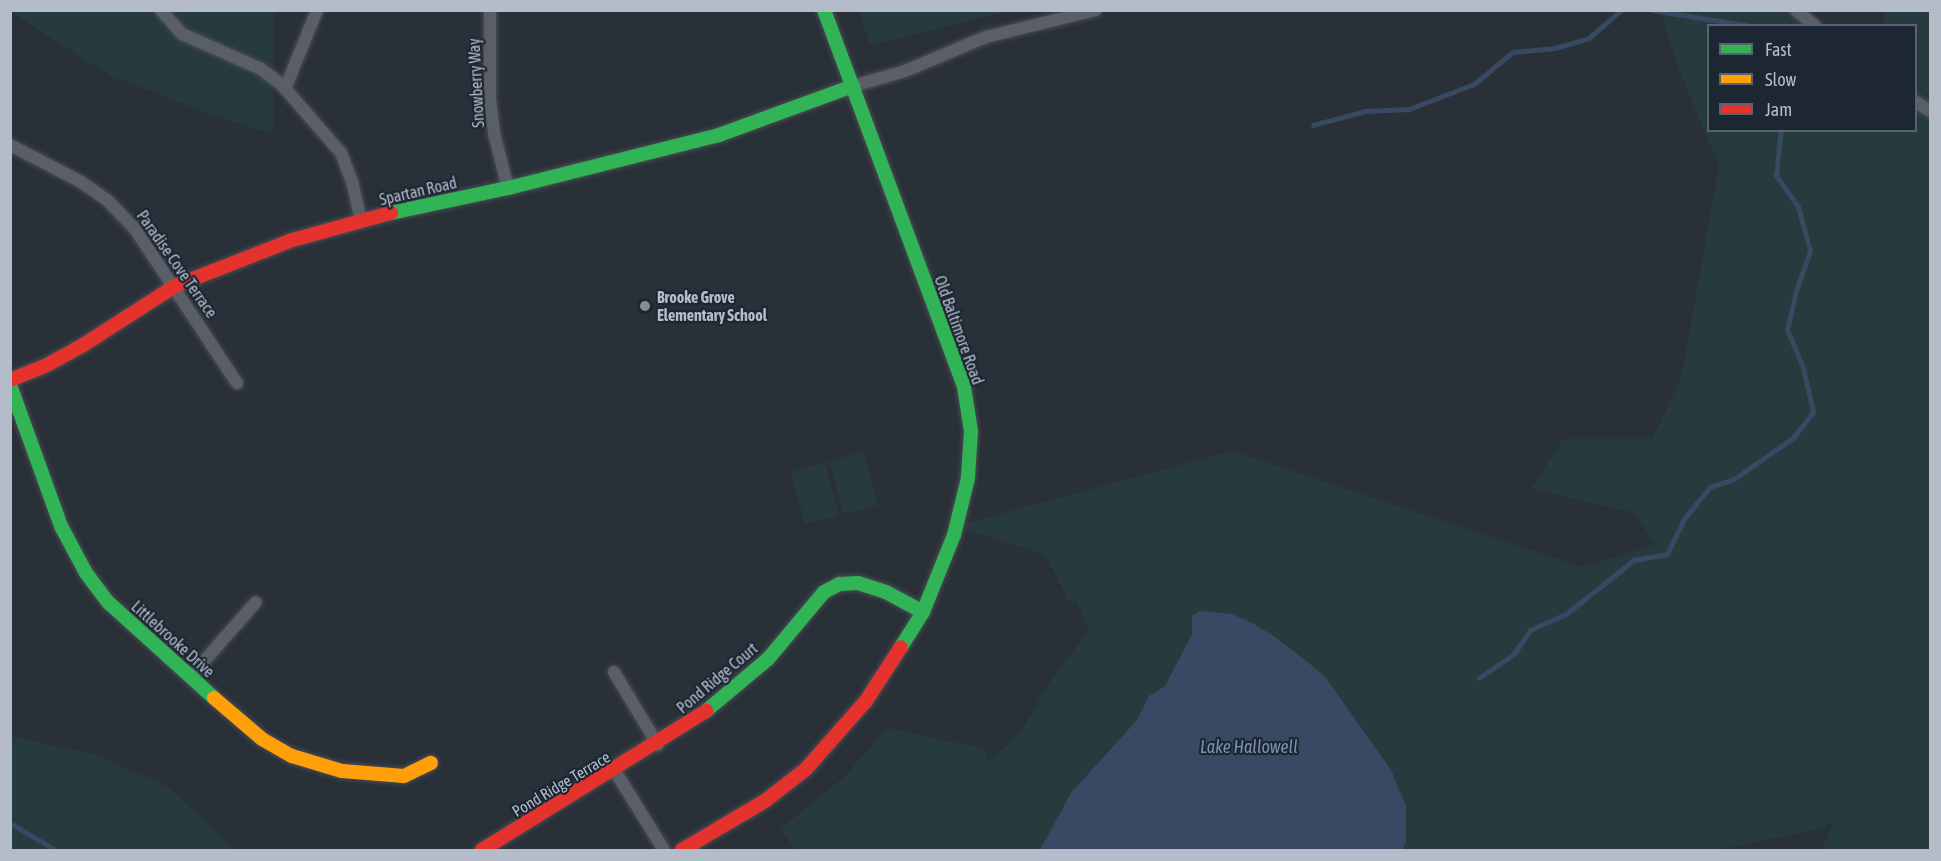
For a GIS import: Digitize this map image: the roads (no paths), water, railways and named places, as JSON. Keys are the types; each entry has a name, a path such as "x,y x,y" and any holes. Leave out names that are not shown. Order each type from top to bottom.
{"street":[{"path":"160,10 182,34 261,69 285,90 341,153 352,181 361,221"},
{"path":"285,90 317,10"},
{"name":"Snowberry Way","path":"490,10 490,99 495,136 508,188"},
{"name":"Old Baltimore Road","path":"682,850 765,801 806,769 842,732 866,701 923,612 954,536 968,478 971,431 964,387 825,10"},
{"path":"853,86 905,71 986,38 1096,10"},
{"path":"1796,10 1813,24"},
{"name":"Spartan Road","path":"10,380 65,355 175,286 280,244 361,221 508,188 719,135 853,86"},
{"path":"1917,103 1930,111"},
{"name":"Paradise Cove Terrace","path":"10,145 81,182 108,201 135,229 175,286 237,383"},
{"name":"Littlebrooke Drive","path":"10,385 62,526 86,573 109,603 235,718 262,739 292,756 315,765 377,776 404,776 431,763"},
{"name":"Pond Ridge Court","path":"658,745 697,719 768,659 824,592 840,584 858,583 886,592 923,612"},
{"path":"191,676 256,602"},
{"path":"614,672 658,745"},
{"name":"Pond Ridge Terrace","path":"482,850 658,745"},
{"path":"615,771 664,850"}],"water":[{"name":"Lake Hallowell","path":"1200,611 1232,614 1252,623 1274,636 1324,675 1391,770 1406,806 1406,842 1402,850 1040,850 1071,793 1137,720 1149,696 1165,686 1192,634 1192,616"}],"waterway":[{"path":"1313,125 1365,111 1409,109 1474,84 1513,52 1555,48 1589,38 1621,10"},
{"path":"1652,10 1739,24"},
{"path":"1479,678 1514,654 1530,630 1566,614 1634,560 1667,554 1684,519 1710,487 1734,479 1793,438 1813,412 1803,368 1787,330 1795,294 1810,251 1798,207 1776,175 1781,132"},
{"path":"10,823 56,850"}],"place":[{"name":"Brooke Grove Elementary School","path":"645,306"}]}
